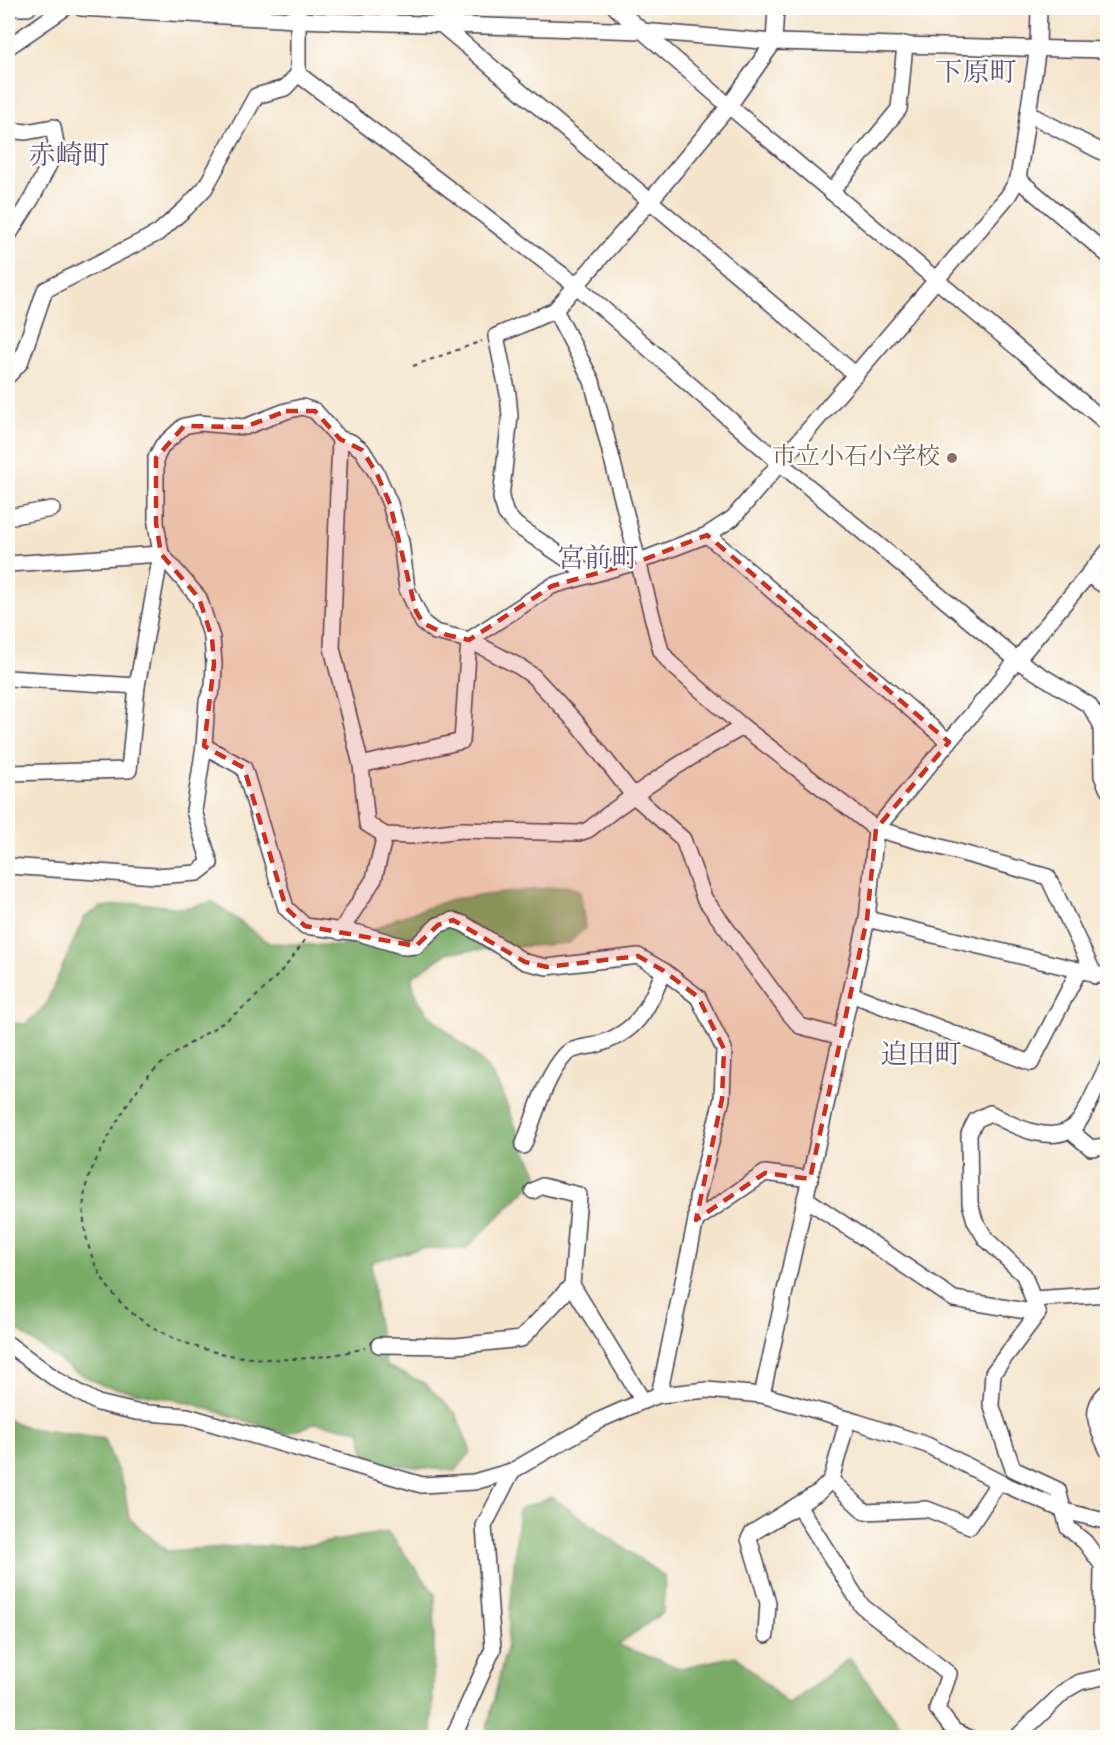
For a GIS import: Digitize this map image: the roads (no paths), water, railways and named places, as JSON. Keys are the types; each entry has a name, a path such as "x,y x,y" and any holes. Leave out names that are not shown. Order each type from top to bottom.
{"street":[{"path":"8,8 28,8"},
{"path":"8,47 66,8"},
{"path":"81,8 296,14 443,26 642,31 774,42 1107,50"},
{"path":"616,8 1107,424"},
{"path":"589,574 516,525 506,514 501,498 510,416 508,394 496,336 555,310 650,201 729,106 774,42 776,8"},
{"path":"469,640 552,586 640,561 707,534 733,518 1008,196 1018,179 1029,114 1038,47 1039,8"},
{"path":"8,376 20,363 45,290 158,233 204,188 256,96 285,88 298,74 296,14"},
{"path":"443,26 856,375"},
{"path":"831,192 899,109 905,44"},
{"path":"298,74 577,286 780,462 1018,661 1089,705 1101,724 1102,776 1107,790"},
{"path":"1029,114 1107,155"},
{"path":"8,130 26,132 53,127 57,149 32,198 8,236"},
{"path":"1018,179 1107,255"},
{"path":"555,310 592,381 640,561 661,651 743,727 876,829 1048,877 1101,977"},
{"path":"8,773 129,770 137,686 161,554 156,523 156,458 162,446 184,426 199,423 245,427 302,407 315,411 340,439 351,442 362,450 377,474 390,504 401,542 408,589 423,623 435,632 469,640 533,676 577,723 632,794 683,839 704,898 788,1012 800,1026 842,1037"},
{"path":"340,439 332,648 361,765 366,824 385,835 410,836 462,830 579,832 588,830 632,794 743,727"},
{"path":"8,517 52,508"},
{"path":"707,534 949,742"},
{"path":"762,1395 867,919 876,829 1018,661 1107,551"},
{"path":"8,564 161,554"},
{"path":"8,866 156,876 197,873 210,863 194,811 204,746 207,701 213,687 212,638 200,598 161,554"},
{"path":"1088,575 1107,588"},
{"path":"361,765 462,741 469,640"},
{"path":"8,678 137,686"},
{"path":"204,746 244,768 286,908 304,926 313,929 359,933 405,947 416,946 438,925 453,920 464,924 525,962 546,967 638,956 664,971 698,997 724,1049 722,1099 697,1198 696,1220 659,1395"},
{"path":"340,932 374,879 385,835"},
{"path":"867,919 1101,977"},
{"path":"523,1146 554,1070 568,1052 599,1044 629,1032 646,1012 664,971"},
{"path":"851,994 1031,1063 1078,972"},
{"path":"1036,1306 1024,1275 986,1239 975,1221 970,1203 969,1134 976,1120 990,1113 1031,1132 1055,1134 1069,1130 1079,1121 1107,1065"},
{"path":"1069,1130 1090,1148 1105,1146 1107,1142"},
{"path":"696,1220 765,1173 810,1179"},
{"path":"533,1191 542,1186 579,1195 572,1285 642,1401"},
{"path":"805,1198 954,1299 1036,1306 1107,1294"},
{"path":"380,1345 456,1346 521,1339 572,1285"},
{"path":"1036,1306 993,1373 991,1404 1013,1468 1058,1490 1068,1528 1085,1542 1102,1565 1101,1632 1107,1660"},
{"path":"8,1344 57,1380 98,1403 136,1412 187,1416 422,1485 474,1482 512,1471 602,1419 642,1401 659,1395 706,1390 762,1395 848,1419 927,1445 999,1482 1065,1511 1107,1522"},
{"path":"1107,1390 1095,1407 1095,1425 1107,1451"},
{"path":"766,1635 768,1603 748,1539 752,1533 819,1492 831,1480 848,1419"},
{"path":"453,1737 493,1649 484,1526 512,1471"},
{"path":"831,1480 865,1512 927,1509 970,1526 999,1482"},
{"path":"798,1505 862,1606 949,1674 937,1709 954,1731 970,1737"},
{"path":"1016,1737 1066,1690 1080,1682 1107,1676"}],"place":[{"name":"市立小石小学校","path":"952,458"}],"district":[{"name":"下原町","path":"976,74"},
{"name":"赤崎町","path":"69,157"},
{"name":"宮前町","path":"598,560"},
{"name":"迫田町","path":"921,1056"}]}
